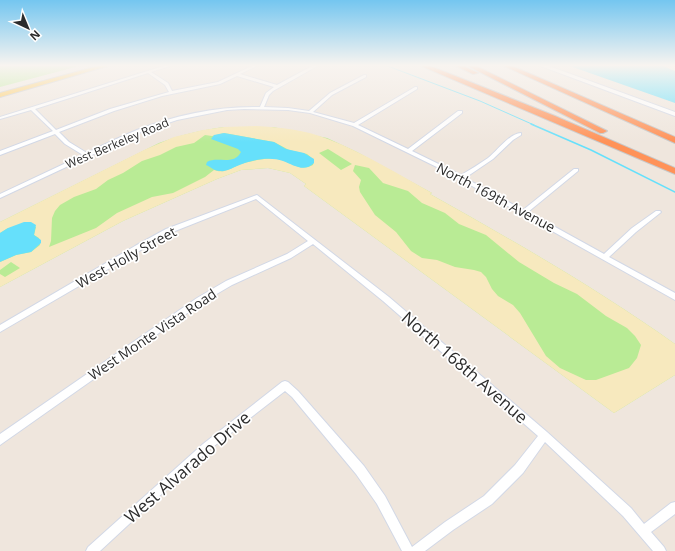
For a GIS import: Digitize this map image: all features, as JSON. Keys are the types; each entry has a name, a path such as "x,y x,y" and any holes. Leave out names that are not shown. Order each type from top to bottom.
{"highway":[{"path":"486,91 558,120 675,171"},
{"path":"514,91 675,164"},
{"path":"521,91 582,121"},
{"path":"563,91 675,140"},
{"path":"577,91 675,136"}],"main road":[{"path":"0,95 15,91"},
{"path":"611,91 675,114"},
{"path":"621,91 675,110"}],"street":[{"path":"0,118 88,91"},
{"path":"0,153 127,104 182,91"},
{"path":"262,108 267,94 272,91"},
{"path":"310,112 331,94 337,91"},
{"path":"355,125 412,91"},
{"path":"32,108 67,143 86,155"},
{"name":"West Berkeley Road","path":"0,196 139,131 176,119 227,109 262,108 310,112"},
{"name":"North 169th Avenue","path":"310,112 355,125 408,151 524,212 675,297"},
{"path":"408,151 450,118 460,112"},
{"path":"461,178 491,158 511,139 519,134"},
{"path":"524,212 576,170"},
{"name":"North 168th Avenue","path":"257,197 386,299 544,436 605,490 644,531 660,551"},
{"name":"West Holly Street","path":"0,329 153,239 257,197"},
{"path":"605,257 634,230 658,212"},
{"name":"West Monte Vista Road","path":"0,440 200,300 229,283 289,256 313,241"},
{"name":"West Alvarado Drive","path":"92,551 206,447 285,386 295,394 360,470 381,500 408,551"},
{"path":"416,551 449,526 488,500 519,469 544,436"},
{"path":"644,531 675,507"}],"green space":[{"path":"224,127 273,127 327,138 357,152 432,193 430,194 586,285 675,344 675,375 614,413 304,186 306,184 290,173 268,168 241,170 217,179 123,221 0,287 0,222 159,143 191,133"}],"sand":[{"path":"265,126 311,133 355,151 381,164 555,266 616,304 675,344 675,375 614,413 304,186 306,184 290,173 268,168 241,170 217,179 123,221 0,287 0,274 5,277 20,268 11,262 0,270 0,262 16,255 31,252 40,245 39,238 34,235 36,227 8,228 0,233 0,222 144,150 174,137 224,127","holes":["224,133 274,142 289,150 307,154 314,160 313,165 308,167 300,167 283,160 269,159 241,164 224,171 214,170 205,177 173,193 152,197 117,213 96,228 49,247 51,241 52,218 60,205 74,197 96,189 108,180 123,173 142,161 160,155 176,147 194,143 205,135 212,136","328,149 352,164 341,170 319,153","355,165 369,168 383,183 408,191 422,203 445,213 459,224 486,235 519,262 554,283 577,294 606,316 627,328 635,336 641,345 637,358 629,368 596,380 586,380 560,368 546,356 520,313 513,305 498,296 481,272 455,267 437,260 422,258 411,251 396,232 375,215 360,192 359,187 361,180 353,171"]}],"water":[{"path":"640,91 675,91 675,103"},
{"path":"224,133 274,142 286,149 304,153 314,159 314,163 303,168 283,161 260,159 229,170 216,170 206,165 207,162 211,160 234,159 241,152 238,149 211,139 214,135"},
{"path":"24,222 31,222 36,225 34,235 41,240 41,243 31,252 16,255 0,262 0,233 8,228"}],"waterway":[{"path":"453,91 534,125"},
{"path":"531,124 591,150 675,192"}]}
